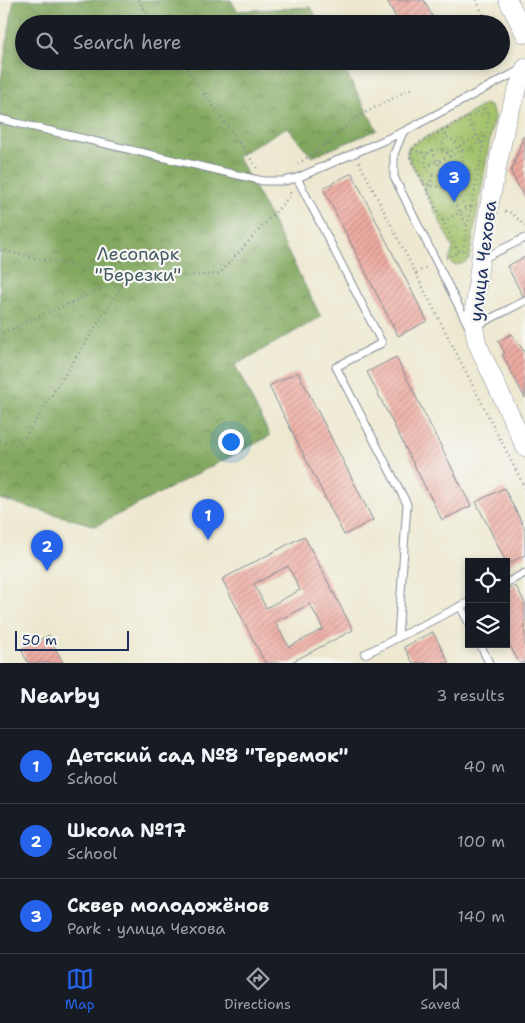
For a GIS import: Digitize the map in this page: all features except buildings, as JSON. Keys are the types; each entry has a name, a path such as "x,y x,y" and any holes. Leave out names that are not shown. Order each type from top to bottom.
{"street":[{"path":"508,0 525,34"},
{"name":"улица Чехова","path":"525,68 507,119 480,261 474,313 475,335 525,447"}],"lane":[{"path":"0,120 263,181 284,181 297,178 403,132 525,68"},
{"path":"403,132 394,154 394,177 475,335 525,301"},
{"path":"297,178 382,343 336,367 407,504 398,638"},
{"path":"480,261 525,238"},
{"path":"510,581 525,573"},
{"path":"365,654 467,603"},
{"path":"460,606 465,615"},
{"path":"482,648 489,663"}],"path":[{"path":"138,0 149,15"},
{"path":"476,0 484,15"},
{"path":"187,70 262,175"},
{"path":"0,250 127,278 219,274 291,195 282,175 316,152 359,116 414,88"},
{"path":"485,108 489,117 463,250 460,252 456,249 410,157 412,150 418,143 467,117 485,108"},
{"path":"467,117 483,150"},
{"path":"441,149 448,127"},
{"path":"447,152 486,131"},
{"path":"422,181 438,187 447,185 458,176 461,168 461,150 459,146 454,140 435,134"},
{"path":"426,168 485,140"},
{"path":"441,149 447,152 450,165 444,173 433,174 426,168 424,161 427,154 432,150 441,149"},
{"path":"412,150 427,154"},
{"path":"432,150 466,209"},
{"path":"316,152 356,155 525,488"},
{"path":"410,157 424,161"},
{"path":"450,165 479,172"},
{"path":"444,173 447,185 467,229"},
{"path":"428,192 433,174"},
{"path":"442,221 472,206"},
{"path":"0,334 127,278"},
{"path":"0,441 19,446 127,278"}],"green space":[{"name":"Лесопарк \"Березки\"","path":"14,0 231,0 237,11 311,7 315,15 15,15 15,70 345,70 377,130 312,157 287,127 237,156 321,317 235,365 270,436 96,526 0,499 0,85"},
{"path":"486,104 491,107 494,116 469,259 462,264 456,265 449,261 453,248 407,155 408,147"}],"place":[{"name":"Сквер молодожёнов","path":"454,202"},
{"name":"Детский сад №8 \"Теремок\"","path":"208,540"},
{"name":"Школа №17","path":"47,571"}]}
